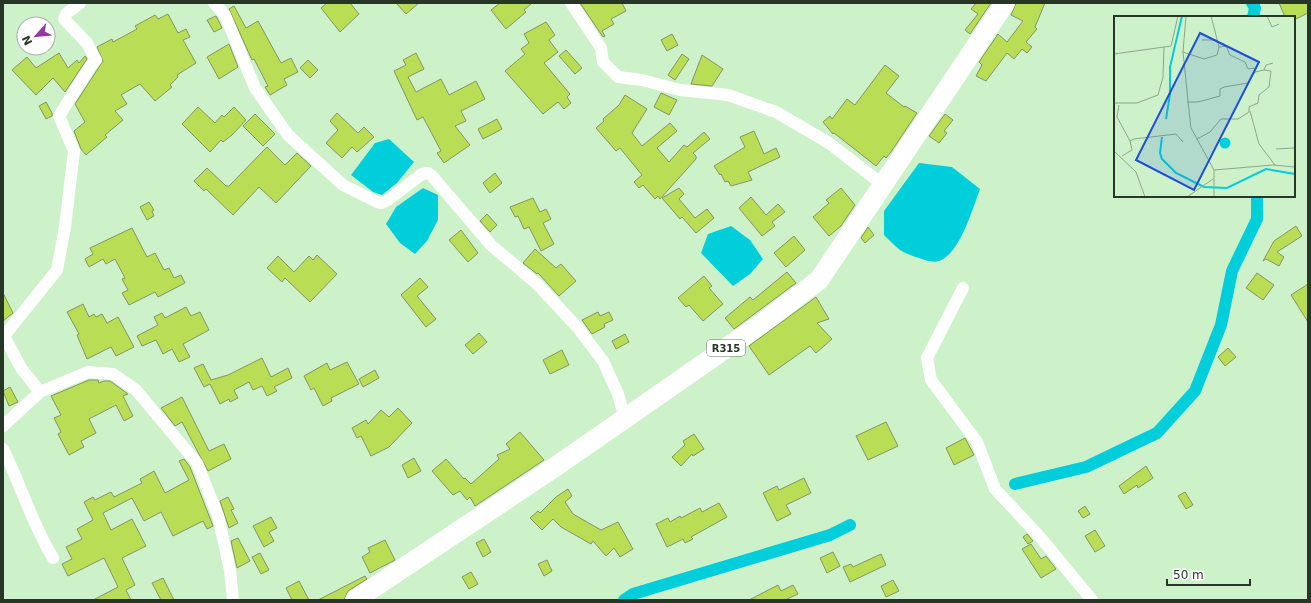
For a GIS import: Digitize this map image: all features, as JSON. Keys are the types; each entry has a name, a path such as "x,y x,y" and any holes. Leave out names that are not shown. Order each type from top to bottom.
{"main road":[{"name":"R315","path":"355,600 624,419 761,324 819,280 1004,3"}],"street":[{"path":"40,392 21,368 4,336 56,270 65,227 74,151 58,116 96,60 87,43 64,19 67,13 80,3"},
{"path":"214,3 225,15 255,88 288,135 343,185 377,202 382,203 388,200 422,174 432,176 491,245 538,285 578,328 603,361 618,394 624,419"},
{"path":"571,3 601,48 603,62 618,77 642,80 680,90 728,95 776,112 829,143 882,184"},
{"path":"963,288 927,358 931,380 977,442 995,489 1040,537 1092,600"},
{"path":"3,426 40,392 88,372 113,374 136,390 197,463 218,516 230,570 233,600"},
{"path":"3,449 12,467 32,518 53,558"}],"water":[{"path":"389,139 414,162 397,183 382,195 373,192 351,175 375,143"},
{"path":"919,163 952,167 980,189 961,237 955,247 941,261 931,262 903,252 884,235 884,211"},
{"path":"423,188 438,195 438,220 427,241 415,254 400,243 386,224 396,207"},
{"path":"731,226 750,240 763,259 750,274 733,286 701,253 708,234"}],"building":[{"path":"327,3 350,3 359,14 340,32 321,8"},
{"path":"396,3 419,3 406,14"},
{"path":"500,3 532,3 524,10 526,12 506,29 491,10"},
{"path":"580,3 622,3 626,11 611,19 614,24 602,31 605,36 603,37"},
{"path":"976,3 991,3 970,34 965,30 978,14 971,9"},
{"path":"1016,3 1045,3 1035,27 1037,29 1026,42 1032,47 1027,53 1022,49 1014,59 1007,53 986,81 976,76 982,65 979,62 998,34 1007,42 1023,21 1011,15"},
{"path":"1279,3 1308,3 1308,13 1295,20 1295,16 1285,16"},
{"path":"234,6 246,28 258,21 281,63 291,58 298,72 284,79 287,85 270,95 265,87 268,86 254,59 252,60 229,9"},
{"path":"168,14 178,33 186,29 190,37 183,40 196,63 177,75 178,77 170,85 172,87 155,101 140,84 121,95 127,104 115,111 123,120 105,135 107,137 86,155 81,149 74,131 85,122 75,104 103,61 97,47 112,39 113,42 137,29 135,26 155,15 158,19"},
{"path":"216,16 222,28 214,32 207,20"},
{"path":"546,22 555,35 549,40 558,52 544,63 570,94 567,97 571,103 564,109 558,102 543,114 505,71 525,54 521,49 529,43 524,34"},
{"path":"672,34 678,45 667,51 661,40"},
{"path":"229,44 238,67 219,79 207,57"},
{"path":"566,50 582,68 575,74 559,56"},
{"path":"59,53 68,68 77,60 79,63 85,56 87,59 65,92 53,78 36,95 12,70 27,57 36,68"},
{"path":"416,53 424,69 408,77 416,92 441,79 449,95 476,81 485,99 461,111 466,121 455,126 470,145 444,163 437,153 441,151 423,117 417,120 394,71 406,65 403,60"},
{"path":"682,54 689,59 675,80 668,75"},
{"path":"702,55 723,69 712,86 691,84"},
{"path":"308,60 318,70 310,78 300,68"},
{"path":"885,65 899,76 886,93 904,107 905,106 917,113 891,152 886,158 884,156 876,166 834,133 833,134 823,122 830,116 832,119 847,99 855,105"},
{"path":"661,93 677,100 669,115 654,107"},
{"path":"625,95 647,109 632,133 642,146 670,123 677,131 657,148 669,162 684,145 687,147 704,132 710,139 693,153 696,156 696,159 660,199 658,196 655,199 643,185 639,188 634,182 642,175 620,148 616,151 596,128 604,121 603,119 619,105"},
{"path":"46,102 52,116 46,119 39,106"},
{"path":"198,107 215,123 222,115 224,117 234,107 246,120 232,135 223,142 221,140 210,152 182,124"},
{"path":"337,113 358,133 364,127 374,137 357,152 352,147 342,158 326,143 338,130 330,121"},
{"path":"255,114 275,134 263,146 243,126"},
{"path":"945,114 953,120 944,131 947,133 939,143 929,136"},
{"path":"497,119 502,129 483,139 478,129"},
{"path":"754,131 764,154 776,148 780,157 748,172 752,180 731,186 728,181 725,182 721,174 720,175 714,166 745,147 740,137"},
{"path":"267,147 285,165 297,153 311,166 276,203 259,187 233,215 206,189 204,191 194,181 207,168 226,186 229,186"},
{"path":"495,173 502,183 490,193 483,183"},
{"path":"679,188 684,194 679,199 695,218 707,209 714,218 696,233 682,217 680,219 662,198"},
{"path":"841,188 855,205 841,226 829,236 813,217 829,203 826,200"},
{"path":"751,197 766,215 778,204 785,212 772,222 775,226 762,236 739,208"},
{"path":"533,198 540,212 546,209 551,219 543,223 554,244 541,251 529,227 524,229 518,216 515,217 510,207"},
{"path":"149,202 154,210 152,211 154,216 147,220 140,207"},
{"path":"487,214 497,225 490,232 480,221"},
{"path":"1296,226 1302,236 1277,252 1284,257 1279,266 1266,259 1263,261 1274,241"},
{"path":"868,227 874,235 865,243 861,238"},
{"path":"132,228 147,257 155,253 164,270 169,268 174,278 181,275 185,283 158,297 155,292 129,305 122,293 128,290 122,279 125,278 115,259 106,264 103,259 89,267 85,259 93,254 90,248"},
{"path":"461,230 478,253 468,262 449,240"},
{"path":"794,236 805,250 786,267 774,253"},
{"path":"535,249 556,268 561,264 576,281 559,296 538,273 537,274 523,263"},
{"path":"317,255 337,274 310,302 285,278 282,282 267,268 278,256 294,272 309,256 313,260"},
{"path":"787,272 796,283 734,329 725,318 750,297 753,300"},
{"path":"1257,273 1274,285 1263,300 1246,288"},
{"path":"704,276 712,286 709,288 723,304 703,321 689,305 686,307 678,298"},
{"path":"420,278 428,287 417,296 436,319 426,327 401,295"},
{"path":"1308,284 1308,322 1291,295"},
{"path":"3,293 13,313 3,321"},
{"path":"816,297 829,319 817,323 832,339 816,353 810,346 769,375 749,346"},
{"path":"83,304 89,317 94,314 96,317 102,314 107,323 118,317 134,347 116,356 111,347 87,359 77,335 79,334 67,312"},
{"path":"186,307 191,316 200,312 209,330 183,344 190,357 179,362 172,349 163,354 156,340 142,346 137,336 158,325 154,317 162,313 165,318"},
{"path":"598,312 600,316 609,312 613,320 604,324 605,327 592,334 582,320"},
{"path":"479,333 487,342 473,354 465,345"},
{"path":"625,334 629,342 616,349 612,341"},
{"path":"1228,348 1236,357 1225,366 1218,357"},
{"path":"562,350 569,365 550,374 543,360"},
{"path":"262,358 271,377 288,368 292,378 274,387 277,391 267,396 262,386 253,390 249,382 234,390 238,398 230,402 229,399 220,404 210,384 204,387 194,368 203,364 211,380 228,375"},
{"path":"347,362 359,384 331,398 332,401 323,406 314,388 311,390 304,376 327,363 330,370"},
{"path":"375,370 379,378 363,387 359,379"},
{"path":"89,380 98,380 99,383 110,381 128,394 123,396 133,416 124,421 116,405 89,419 96,433 81,441 84,447 69,455 58,434 61,432 54,418 61,415 51,396"},
{"path":"10,387 18,402 9,406 3,391"},
{"path":"182,397 209,451 224,444 231,459 208,471 182,422 175,426 161,408"},
{"path":"398,408 412,423 389,447 371,456 361,436 357,438 352,428 366,420 368,424 381,410 389,417"},
{"path":"886,422 898,446 868,460 856,436"},
{"path":"520,432 544,460 475,506 470,497 467,500 460,491 453,495 432,471 446,459 464,479 465,478 471,484 499,459 497,455 510,449 506,444"},
{"path":"694,434 704,449 693,456 692,454 681,466 672,457 685,445 683,441"},
{"path":"965,438 974,455 954,465 946,448"},
{"path":"414,458 421,471 408,478 402,465"},
{"path":"184,459 190,467 213,526 207,529 203,521 173,536 161,512 144,521 132,498 103,513 111,530 132,519 146,546 122,558 135,585 126,590 131,600 93,600 118,587 104,558 68,576 62,564 72,559 66,547 82,539 77,529 93,520 84,502 93,497 95,500 111,492 114,497 142,483 140,479 154,471 165,493 189,480 179,461"},
{"path":"1146,466 1153,478 1138,488 1137,485 1124,494 1119,486"},
{"path":"804,478 811,493 786,505 791,514 777,521 763,493 777,486 779,490"},
{"path":"568,489 572,496 565,502 573,514 601,530 618,522 633,549 620,557 614,548 606,556 593,541 591,544 561,527 553,519 542,530 530,518 538,511 540,513 556,497"},
{"path":"1185,492 1193,505 1186,509 1178,496"},
{"path":"228,497 234,509 231,510 238,523 229,528 220,501"},
{"path":"719,503 727,517 691,537 693,539 685,543 683,539 667,547 656,524 668,518 670,522 680,516 681,518 700,508 702,512"},
{"path":"1085,506 1090,514 1083,518 1078,511"},
{"path":"271,517 277,528 269,532 274,541 264,547 253,526"},
{"path":"1095,530 1105,546 1095,552 1085,536"},
{"path":"1027,534 1033,541 1028,544 1023,537"},
{"path":"238,538 250,561 237,568 231,541"},
{"path":"484,539 491,552 483,557 476,543"},
{"path":"385,540 395,560 370,573 362,557 370,552 368,548"},
{"path":"1031,544 1041,559 1046,556 1056,569 1041,578 1022,549"},
{"path":"833,552 840,566 827,573 820,558"},
{"path":"260,553 269,570 261,574 252,557"},
{"path":"881,554 886,565 850,582 843,567 851,564 853,567"},
{"path":"547,560 552,571 544,576 538,564"},
{"path":"471,572 478,584 469,589 462,577"},
{"path":"365,576 367,579 348,591 344,600 318,600"},
{"path":"163,578 174,600 161,600 152,583"},
{"path":"893,580 899,591 886,597 881,586"},
{"path":"299,581 309,600 292,600 286,588"},
{"path":"778,585 781,591 793,585 798,594 785,600 749,600"}],"waterway":[{"path":"1252,3 1255,8 1253,16"},
{"path":"1015,484 1086,467 1157,433 1195,391 1221,325 1232,271 1257,219 1257,197"},
{"path":"624,600 633,594 830,535 850,525"}]}
